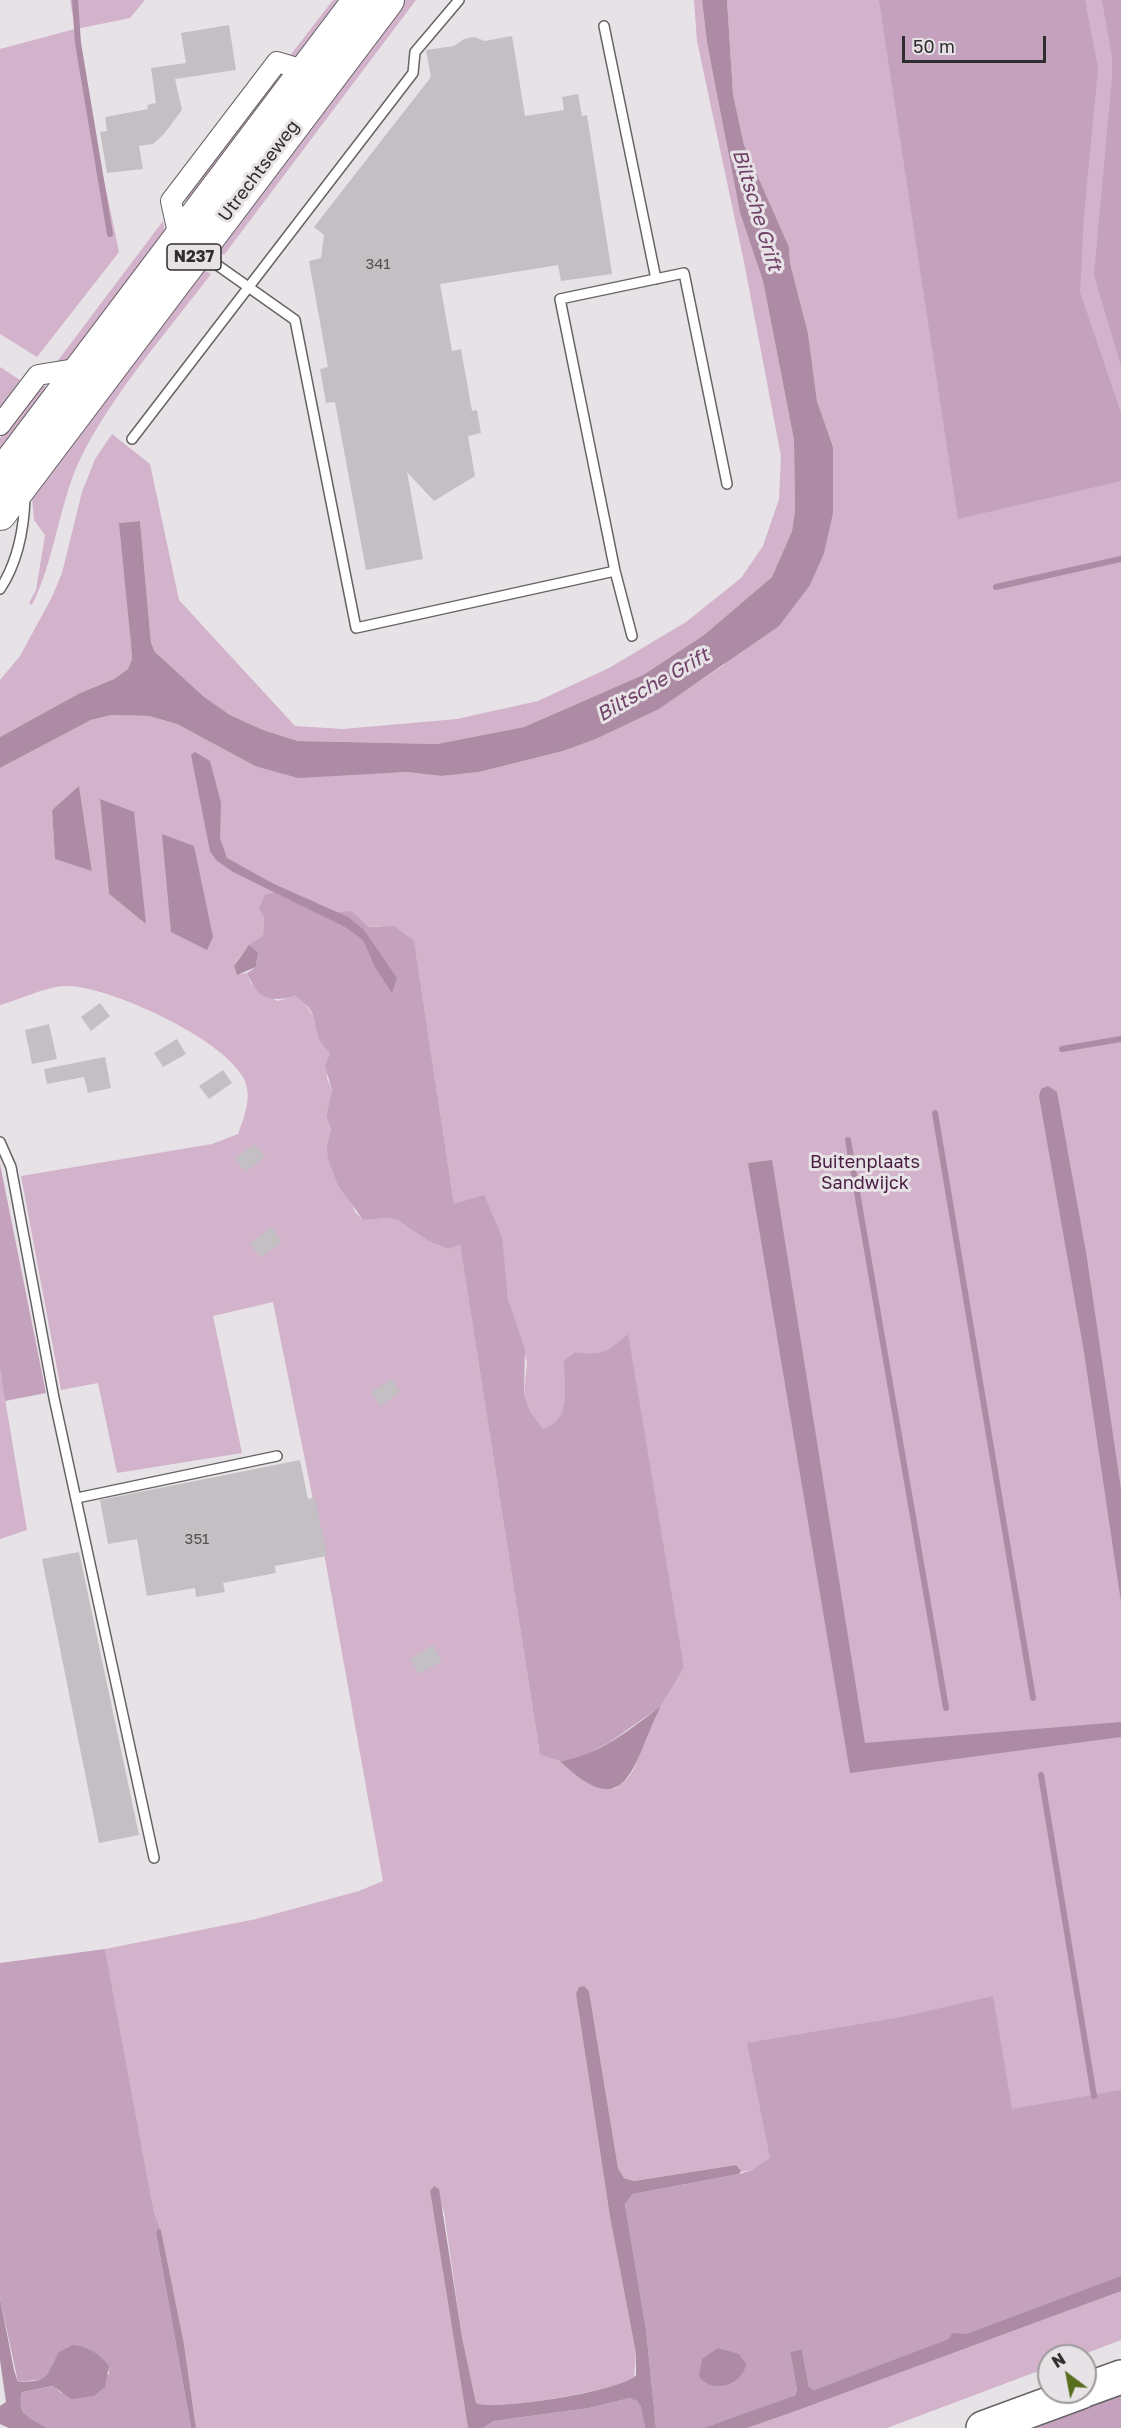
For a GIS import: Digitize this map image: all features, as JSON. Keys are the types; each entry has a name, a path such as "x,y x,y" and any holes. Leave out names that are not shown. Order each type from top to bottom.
{"highway":[{"path":"1097,2386 1121,2377"},
{"path":"983,2428 1048,2404"}],"main road":[{"name":"Utrechtseweg","path":"13,478 189,244 307,71 359,0"},
{"name":"Utrechtseweg","path":"0,514 13,478 81,368 189,244 388,0"}],"street":[{"path":"0,425 38,375 81,368"}],"lane":[{"path":"132,439 414,73 415,52 459,0"},
{"path":"604,26 656,279"},
{"path":"189,244 295,320 356,628 615,571"},
{"path":"632,636 615,571 560,299 684,273 726,483"},
{"path":"0,589 12,570 24,518 13,478"},
{"path":"0,1142 11,1167 54,1398 154,1858"},
{"path":"77,1498 277,1456"}],"green space":[{"path":"70,0 145,0 130,18 76,29 89,109 119,252 37,357 0,334 0,49 75,29"},
{"path":"333,0 346,0 300,60 289,57"},
{"path":"402,0 416,0 224,255 215,248"},
{"path":"694,0 702,0 707,43 740,213 763,281 794,440 795,511 792,531 772,577 704,635 643,675 524,727 437,744 298,741 263,730 230,715 203,697 155,652 151,643 140,521 120,523 132,659 128,669 114,679 80,693 0,737 0,680 20,656 52,597 62,573 82,492 95,459 112,434 150,464 179,600 295,726 343,729 457,719 538,701 609,668 686,622 741,578 763,546 779,499 781,456 744,262 697,41"},
{"name":"Buitenplaats Sandwijck","path":"727,0 1121,0 1121,2340 1097,2349 1097,2344 1037,2344 1037,2372 887,2428 747,2428 933,2359 762,2164 752,2170 740,2172 736,2165 634,2181 624,2178 618,2168 589,1991 581,1986 576,1994 610,2217 636,2354 634,2378 629,2382 575,2395 526,2403 487,2406 476,2403 462,2337 444,2212 434,2186 430,2191 468,2428 196,2428 184,2344 161,2230 154,2212 105,1949 256,1919 359,1891 383,1881 326,1564 273,1302 213,1316 242,1453 117,1473 98,1383 61,1390 21,1176 212,1144 238,1134 248,1098 243,1077 231,1062 212,1046 189,1031 136,1005 85,988 66,986 42,991 0,1005 0,768 91,720 111,715 149,716 177,724 255,766 361,774 407,772 441,776 479,772 563,751 596,739 658,709 724,665 833,513 833,447 817,401 808,333 790,263 789,247 744,145 733,94","holes":["79,787 92,870 55,858 52,810","100,799 146,923 109,894","324,914 365,923 369,927 380,926 416,955 454,1204 501,1237 508,1299 527,1362 524,1394 530,1411 543,1429 560,1418 563,1409 565,1400 564,1360 575,1352 599,1355 614,1346 684,1668 646,1734 636,1765 628,1777 614,1789 560,1761 540,1755 460,1243 449,1249 428,1241 399,1220 389,1218 363,1220 355,1212 327,1144 331,1129 326,1116 332,1090 327,1078 330,1054 317,1035 317,1022 304,1002 295,996 277,1001 251,984 247,973 237,974 234,966 247,949 263,936 264,917"]},
{"path":"288,77 185,211 187,193 270,84"},
{"path":"163,221 166,237 85,345 61,368 53,367"},
{"path":"204,270 211,274 139,367 89,441 71,483 46,571 32,605 29,603 36,590 45,535 34,520 31,487"},
{"path":"0,367 20,380 0,409"},
{"path":"46,386 44,394 0,458 0,438 38,389"},
{"path":"0,1369 27,1530 0,1539"}],"shaded area":[{"path":"879,0 1085,0 1098,69 1084,214 1080,292 1121,413 1121,481 958,519"},
{"path":"1102,0 1121,0 1121,366 1094,275 1112,78 1112,57"},
{"path":"277,892 312,900 320,909 328,913 351,911 369,927 394,926 414,941 454,1204 484,1195 502,1237 508,1299 525,1349 524,1394 530,1411 543,1429 559,1418 563,1409 565,1400 564,1360 575,1352 599,1353 604,1351 628,1334 684,1668 661,1706 610,1742 581,1758 560,1761 540,1755 460,1244 449,1249 428,1241 398,1220 389,1218 363,1220 338,1185 328,1159 327,1144 331,1129 326,1116 332,1090 325,1066 330,1054 319,1039 313,1016 305,1004 295,996 278,999 265,996 255,988 247,973 256,967 258,952 249,945 263,936 264,917 259,908 265,895"},
{"path":"0,1164 46,1393 5,1401 0,1369"},
{"path":"105,1949 154,2212 161,2230 156,2233 191,2428 48,2428 27,2418 19,2403 22,2392 54,2386 61,2393 109,2374 107,2364 101,2357 82,2347 54,2361 52,2370 45,2379 18,2382 0,2298 0,1963"},
{"path":"993,1996 1012,2109 1121,2090 1121,2276 814,2390 809,2387 802,2349 790,2352 797,2390 793,2397 703,2428 656,2428 646,2329 625,2204 633,2194 739,2174 752,2170 770,2158 747,2043 902,2017"},
{"path":"1121,2395 1121,2428 1032,2428 1097,2404"},
{"path":"630,2398 638,2402 640,2406 645,2428 483,2428 494,2421 589,2408"}],"water":[{"name":"Biltsche Grift","path":"702,0 727,0 733,94 744,145 789,247 790,263 808,333 817,401 833,447 833,513 824,553 810,585 779,626 659,709 596,739 563,751 479,772 441,776 407,772 298,778 255,766 177,724 149,716 111,715 91,720 0,768 0,737 80,693 114,679 128,669 132,659 119,523 140,521 151,643 155,652 204,697 230,715 263,730 298,741 437,744 524,727 643,675 704,635 772,577 792,531 795,511 794,440 763,281 740,213 707,43"},
{"path":"195,752 210,761 221,803 220,838 227,858 274,884 348,917 364,930 397,978 392,993 375,967 363,940 345,927 233,872 216,860 210,851 191,755"},
{"path":"79,786 92,871 55,859 52,810"},
{"path":"100,799 134,812 146,924 109,894"},
{"path":"162,834 194,846 213,937 207,950 171,932"},
{"path":"249,945 258,952 256,967 237,975 234,966"},
{"path":"1048,1086 1057,1092 1086,1252 1121,1489 1121,1602 1084,1352 1039,1096 1041,1089"},
{"path":"772,1160 865,1743 1121,1722 1121,1737 850,1773 748,1163"},
{"path":"661,1706 635,1765 626,1779 615,1787 601,1789 583,1780 560,1761 588,1754 601,1747"},
{"path":"584,1986 589,1991 618,2168 624,2178 634,2181 736,2165 741,2171 739,2174 633,2194 625,2204 646,2329 656,2428 645,2428 641,2407 637,2401 630,2398 589,2408 494,2421 483,2428 468,2428 430,2191 434,2186 439,2189 462,2337 476,2403 506,2405 558,2398 609,2387 627,2381 636,2375 636,2354 610,2217 576,1994 579,1987"},
{"path":"158,2229 161,2230 184,2344 196,2428 191,2428 156,2233"},
{"path":"1121,2276 1121,2291 798,2410 747,2428 703,2428 794,2396 797,2390 790,2352 802,2349 809,2387 814,2390 949,2339 952,2333 966,2334"},
{"path":"0,2298 18,2382 42,2379 49,2372 59,2352 73,2345 93,2351 109,2366 105,2387 94,2396 71,2399 53,2386 22,2392 20,2400 23,2411 31,2419 48,2428 9,2428 0,2424 0,2406 6,2402 0,2360"},
{"path":"718,2348 739,2354 746,2364 744,2371 733,2382 718,2386 704,2382 699,2376 702,2359"}],"building":[{"path":"229,25 236,70 175,79 182,110 164,134 153,144 139,146 143,169 107,173 100,132 107,131 105,117 148,109 147,105 156,103 151,68 186,63 181,33"},
{"path":"512,36 525,116 564,110 562,97 578,94 582,116 587,115 612,274 561,281 558,265 440,284 452,351 461,349 472,411 477,410 481,433 468,436 475,476 434,501 407,472 423,559 366,570 335,402 326,403 320,369 328,367 309,261 321,258 324,235 314,227 431,77 426,50 454,46 464,39 474,37 485,41"},
{"path":"100,1003 110,1016 91,1031 81,1017"},
{"path":"49,1024 57,1059 32,1064 25,1030"},
{"path":"177,1039 186,1054 163,1067 154,1053"},
{"path":"105,1057 111,1088 88,1093 84,1077 47,1084 44,1069"},
{"path":"223,1070 232,1083 209,1099 199,1086"},
{"path":"255,1144 265,1157 245,1172 235,1158"},
{"path":"272,1227 282,1242 260,1258 250,1243"},
{"path":"392,1379 400,1392 380,1406 371,1392"},
{"path":"300,1460 308,1499 315,1497 327,1556 275,1566 276,1573 223,1583 225,1592 196,1597 195,1588 147,1596 137,1539 108,1544 100,1500"},
{"path":"79,1552 139,1835 99,1843 42,1559"},
{"path":"433,1645 442,1661 419,1674 410,1659"}],"waterway":[{"path":"75,0 78,43 110,234"},
{"path":"996,587 1121,559"},
{"path":"1062,1049 1121,1039"},
{"path":"935,1113 1033,1698"},
{"path":"848,1140 946,1708"},
{"path":"1041,1775 1094,2096"}]}
